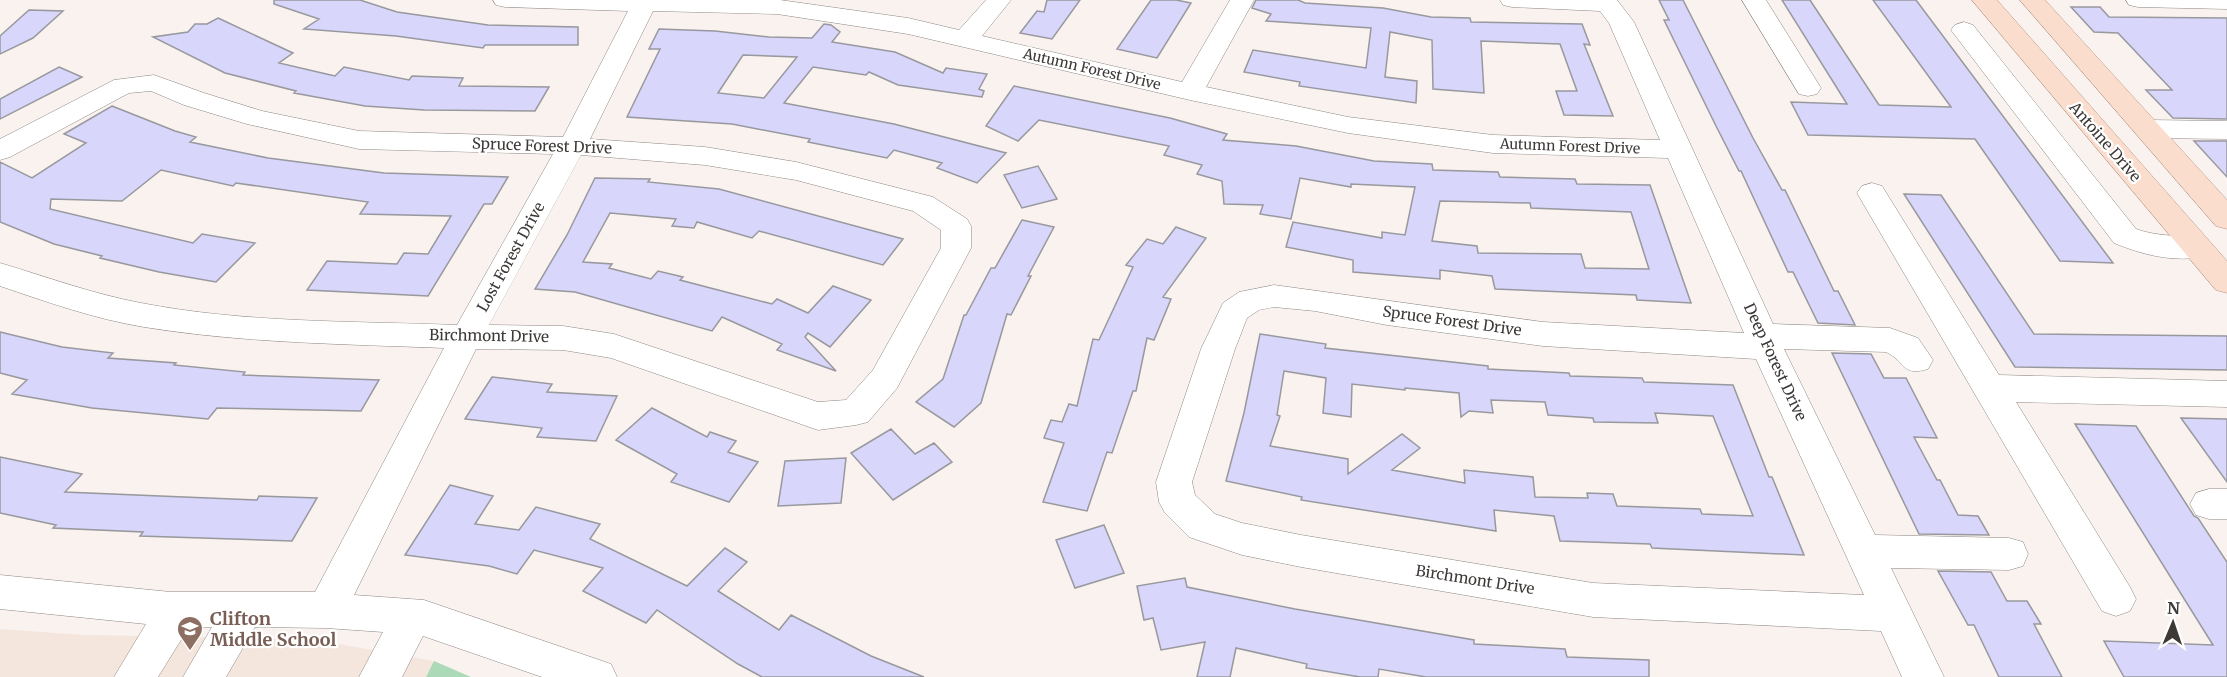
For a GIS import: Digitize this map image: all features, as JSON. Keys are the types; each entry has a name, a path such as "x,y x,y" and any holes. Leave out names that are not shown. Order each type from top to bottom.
{"main road":[{"name":"Antoine Drive","path":"1984,0 2046,74 2215,263"},
{"path":"2032,0 2227,219"},
{"path":"2046,74 2099,75"}],"street":[{"name":"Autumn Forest Drive","path":"505,0 777,7 908,26 1190,92 1347,125 1493,144 1678,150"},
{"path":"965,39 999,0"},
{"path":"1190,92 1242,0"},
{"name":"Deep Forest Drive","path":"1512,0 1607,4 1621,22 1765,341 1923,677"},
{"path":"1754,0 1808,88"},
{"path":"2138,0 2227,2"},
{"name":"Lost Forest Drive","path":"326,610 466,337 572,146 645,2"},
{"path":"1964,30 2125,236 2147,245 2215,263"},
{"name":"Spruce Forest Drive","path":"0,151 123,86 154,82 194,99 257,118 359,140 572,146 705,156 796,171 923,204 956,226 956,248 919,314"},
{"path":"2147,129 2227,130"},
{"path":"1872,193 2116,598"},
{"name":"Birchmont Drive","path":"0,274 67,297 142,315 238,328 466,337 563,338 614,346 818,416 856,412 885,379 919,314"},
{"name":"Spruce Forest Drive","path":"1201,399 1234,310 1250,300 1274,296 1543,334 1765,341"},
{"path":"1765,341 1890,340 1906,347 1916,360"},
{"path":"1989,388 2227,394"},
{"name":"Birchmont Drive","path":"1201,399 1174,482 1178,502 1202,526 1242,539 1593,600 1895,614"},
{"path":"1865,551 2009,554"},
{"path":"0,592 178,609 326,610 424,618 596,677"},
{"path":"135,677 178,609"},
{"path":"204,677 244,610"},
{"path":"380,677 412,617"}],"shaded area":[{"name":"Clifton Middle School","path":"0,629 83,635 260,638 327,642 434,661 426,677 0,677"}],"green space":[{"path":"434,661 471,677 426,677"}],"building":[{"path":"274,0 360,0 397,12 488,25 578,27 578,45 485,45 483,48 396,36 304,29 319,19 274,4"},
{"path":"1047,0 1080,0 1052,39 1020,33 1037,11 1044,12"},
{"path":"1151,0 1176,0 1191,3 1157,58 1117,49"},
{"path":"1256,0 1298,0 1305,3 1383,8 1431,17 1470,18 1471,22 1582,24 1590,45 1584,44 1613,116 1564,115 1556,91 1577,91 1560,44 1481,41 1484,93 1433,89 1432,40 1390,32 1385,77 1417,81 1416,103 1299,86 1300,82 1244,72 1253,50 1366,68 1371,28 1266,21 1271,14 1252,8"},
{"path":"1659,0 1683,0 1753,138 1782,190 1785,190 1834,291 1838,291 1855,325 1818,323 1793,272 1788,272 1741,171 1716,126 1664,20 1669,20"},
{"path":"1782,0 1810,0 1879,105 1951,107 1873,0 1916,0 2113,263 2060,261 1975,139 1808,135 1791,102 1847,104"},
{"path":"2071,7 2100,7 2109,17 2227,18 2227,119 2173,118 2146,90 2172,90 2118,33 2094,32"},
{"path":"29,10 63,11 33,38 0,54 0,36"},
{"path":"218,18 293,53 279,63 335,76 344,67 409,80 412,76 463,78 459,86 549,87 535,111 424,110 365,106 294,93 296,91 225,73 153,37 188,32 195,24 207,24"},
{"path":"824,24 831,25 840,32 832,42 895,52 943,73 946,68 987,74 979,89 984,91 982,97 898,85 869,72 866,75 813,67 784,103 894,124 1006,153 977,183 937,168 942,163 894,150 887,158 808,142 810,139 732,124 627,117 660,49 649,49 659,29 812,38","holes":["743,55 797,57 764,98 718,93"]},
{"path":"59,67 82,77 0,119 0,99"},
{"path":"1014,86 1170,118 1227,134 1223,140 1296,146 1374,161 1432,164 1433,170 1498,172 1500,177 1575,179 1577,184 1650,185 1691,303 1637,300 1636,295 1495,289 1492,276 1440,270 1440,279 1353,272 1353,260 1286,247 1293,222 1382,238 1382,232 1405,235 1415,187 1351,184 1351,187 1300,178 1291,219 1260,214 1263,205 1224,204 1222,181 1197,174 1202,165 1164,155 1169,146 1039,120 1018,141 986,126","holes":["1440,201 1530,203 1531,208 1631,212 1649,269 1585,268 1581,254 1478,253 1477,246 1432,241"]},
{"path":"112,106 196,137 190,142 268,158 384,173 508,177 492,204 484,204 428,296 307,290 327,261 397,264 404,253 428,254 451,216 360,214 368,202 236,183 233,186 161,170 122,201 51,199 50,209 193,243 202,234 255,243 216,282 100,258 102,256 54,244 0,222 0,162 32,178 86,143 64,134"},
{"path":"2194,141 2227,141 2227,177"},
{"path":"1038,166 1057,199 1022,208 1004,175"},
{"path":"595,178 650,179 648,182 719,189 903,239 883,265 759,231 752,238 697,222 694,228 672,226 676,219 610,213 583,262 612,264 609,268 651,279 658,271 683,277 680,280 772,304 777,299 808,313 833,286 871,300 830,347 808,333 805,337 836,371 777,350 782,344 722,317 712,331 575,292 535,289 567,235"},
{"path":"1904,194 1941,195 2034,334 2227,336 2227,370 2015,367"},
{"path":"1022,220 1054,227 1028,276 1031,276 1011,315 1007,314 981,403 954,427 916,402 943,379 964,315 991,268 995,268"},
{"path":"1176,227 1206,238 1163,297 1171,299 1154,340 1147,338 1136,391 1133,391 1112,453 1107,452 1087,511 1043,502 1064,443 1044,438 1051,420 1062,422 1069,404 1077,406 1093,339 1099,340 1133,267 1126,265 1147,239 1163,244"},
{"path":"0,332 62,347 113,353 108,358 176,363 174,365 245,372 243,375 379,380 361,411 217,408 208,419 92,408 12,394 27,380 0,373"},
{"path":"1260,334 1326,344 1325,348 1488,366 1488,369 1569,373 1570,376 1642,378 1644,382 1733,385 1769,477 1772,477 1804,555 1652,548 1650,544 1560,541 1554,516 1494,510 1496,531 1301,500 1302,497 1226,481 1244,413","holes":["1284,371 1326,378 1323,413 1351,417 1352,384 1459,393 1461,417 1469,411 1493,413 1491,400 1545,402 1548,415 1593,418 1594,422 1658,423 1655,413 1713,416 1753,516 1702,514 1700,509 1617,506 1613,494 1587,493 1588,498 1535,497 1533,477 1464,470 1465,483 1392,470 1420,448 1402,434 1348,474 1348,459 1270,446 1280,416 1277,415"]},
{"path":"1832,353 1871,354 1884,378 1906,378 1937,438 1914,437 1958,515 1978,516 1989,535 1919,534"},
{"path":"492,377 552,384 547,392 617,396 596,441 537,437 542,428 465,419"},
{"path":"652,408 707,437 710,432 736,441 728,452 758,462 729,502 671,482 677,474 616,440"},
{"path":"2181,418 2227,419 2227,482"},
{"path":"2075,424 2136,426 2194,516 2198,518 2227,562 2227,677 2124,677 2104,641 2213,645"},
{"path":"891,429 915,454 934,443 952,462 893,500 851,453"},
{"path":"0,457 82,474 65,492 257,500 259,496 317,498 292,541 140,536 143,532 53,528 56,525 0,513"},
{"path":"846,458 841,503 778,506 785,461"},
{"path":"450,485 493,496 475,524 519,530 536,507 600,524 590,539 687,586 725,548 747,562 718,591 779,630 791,615 871,656 924,677 762,677 738,664 657,610 646,623 583,591 603,568 534,550 517,574 489,566 405,555"},
{"path":"1104,525 1124,573 1075,588 1056,540"},
{"path":"1938,571 1991,572 2007,601 2027,601 2041,624 2034,624 2062,677 1999,677 1974,625 1968,625"},
{"path":"1185,578 1187,587 1295,609 1474,640 1474,644 1565,649 1567,657 1649,660 1649,677 1426,677 1379,669 1378,677 1360,677 1306,668 1307,664 1236,648 1230,677 1197,677 1205,642 1161,650 1153,618 1144,620 1137,586"}],"place":[{"name":"Clifton Middle School","path":"190,652"}]}
